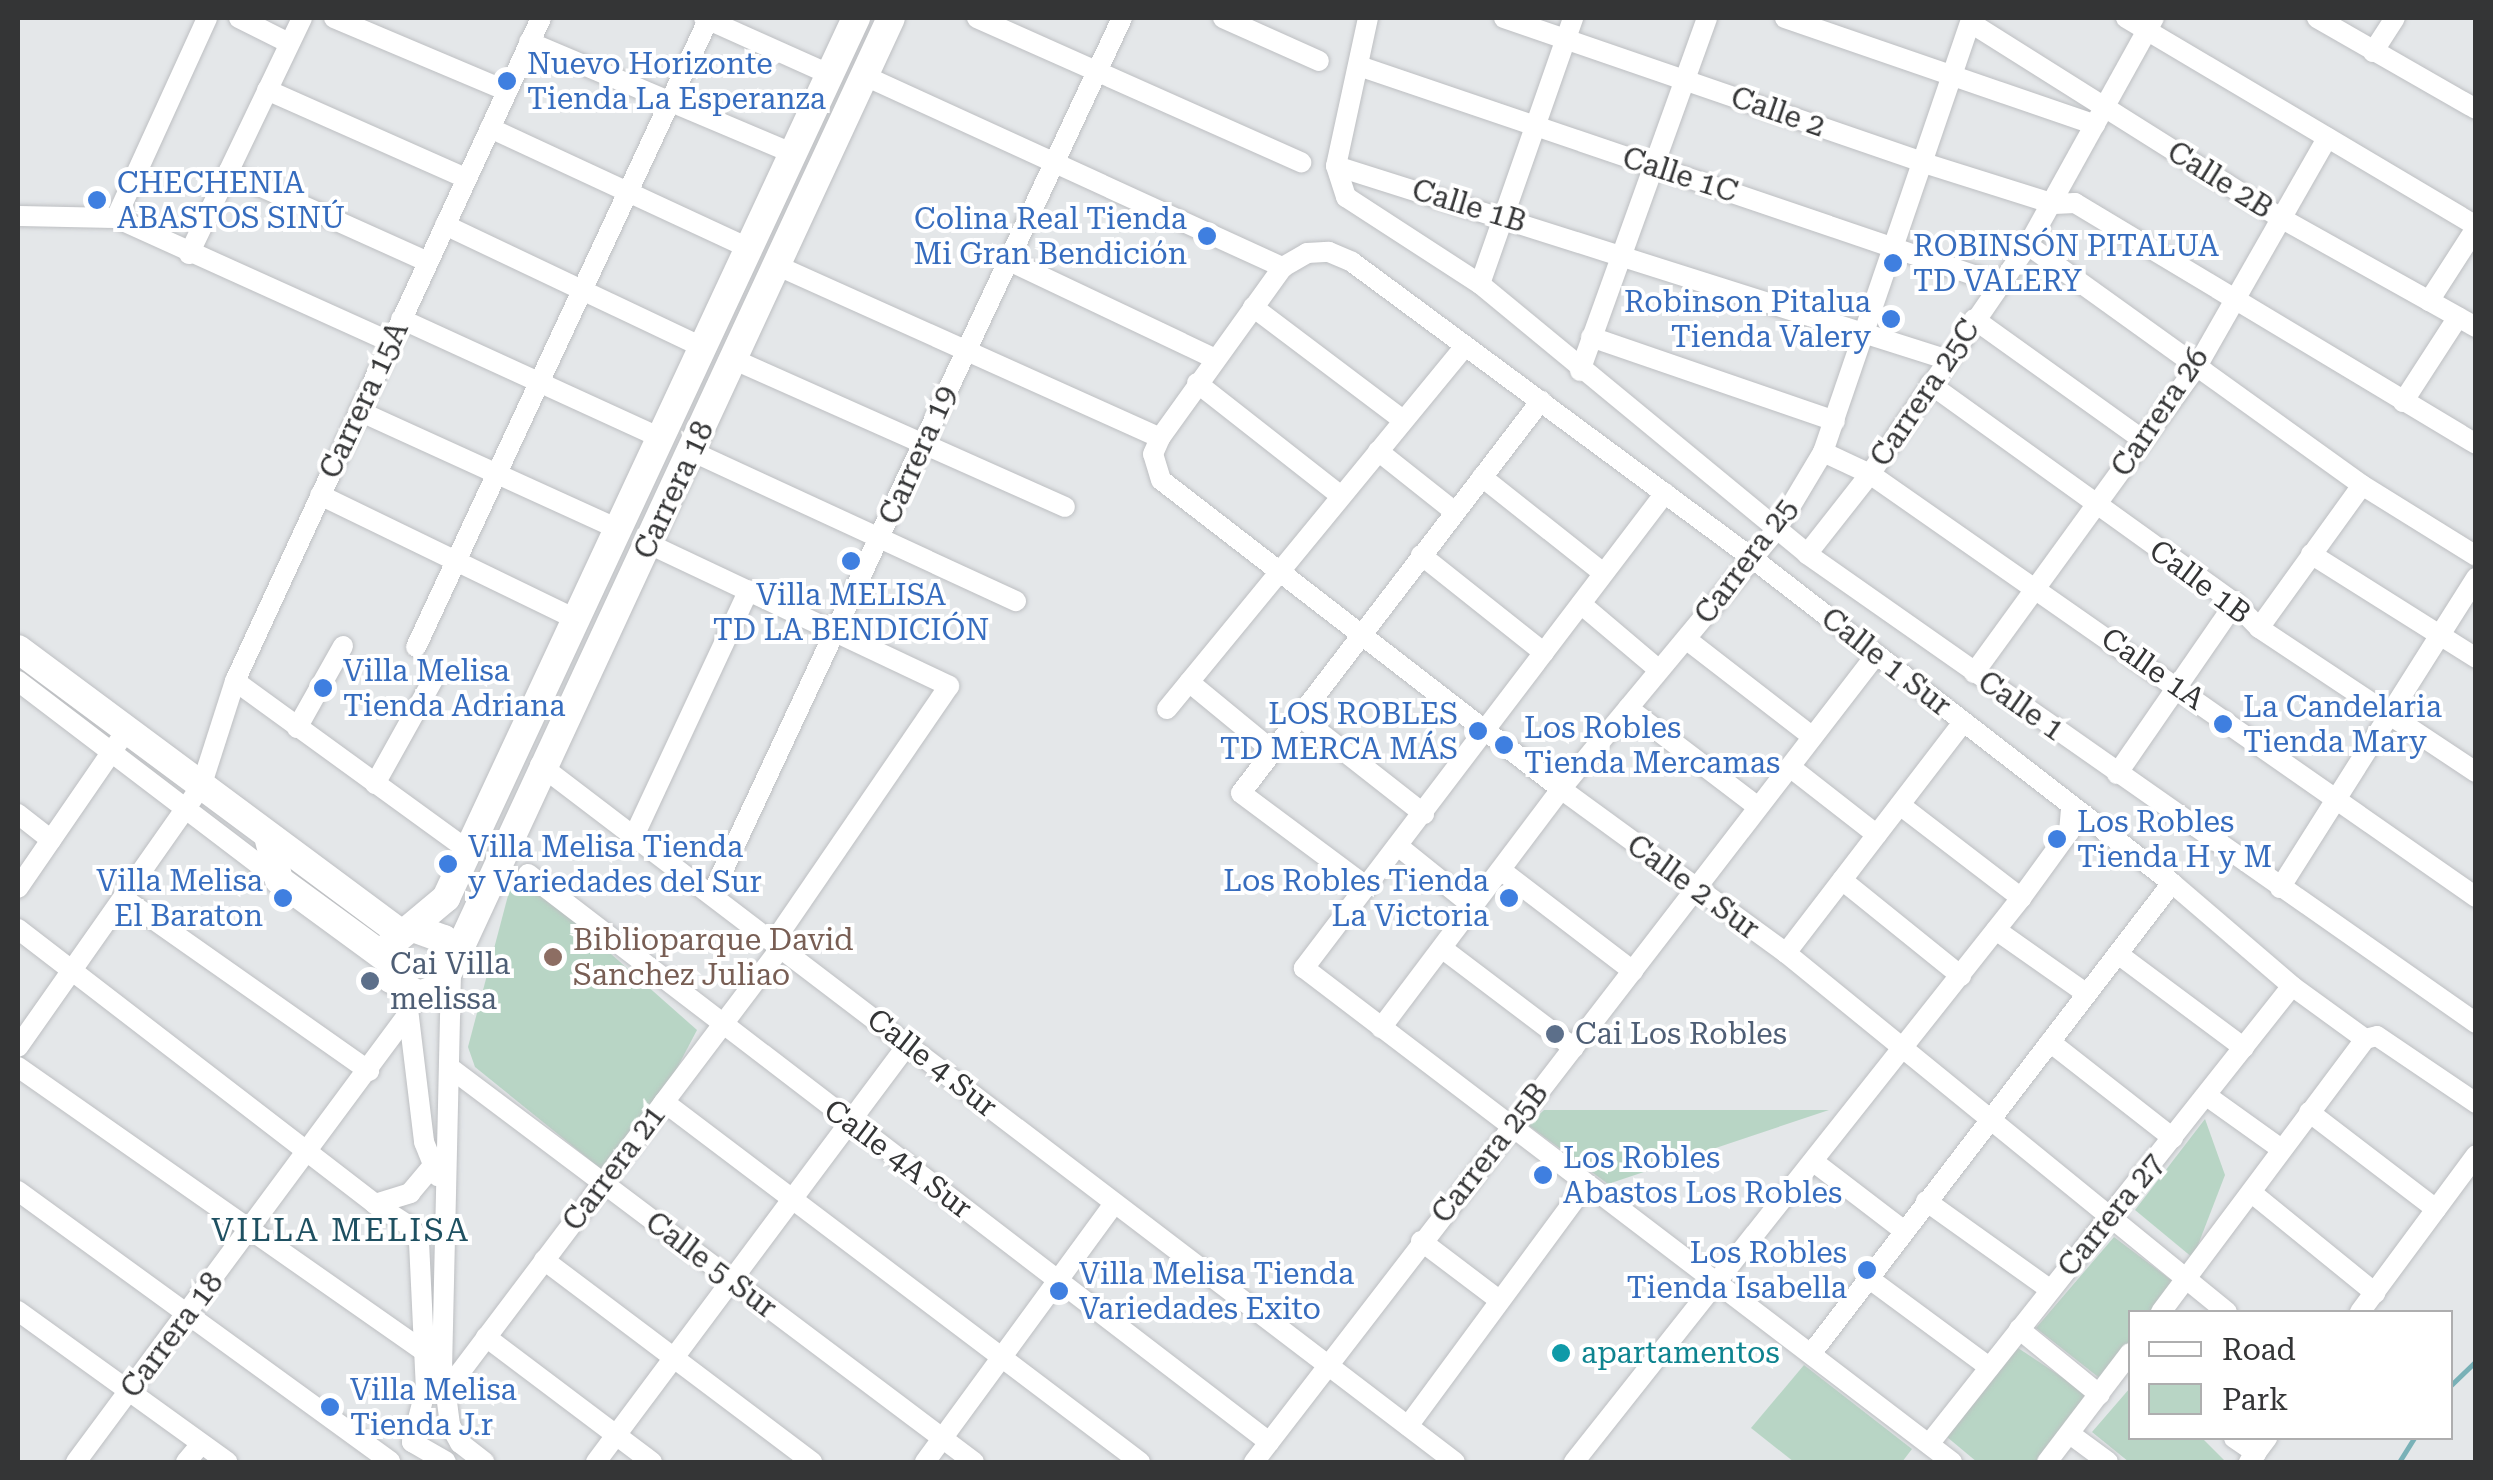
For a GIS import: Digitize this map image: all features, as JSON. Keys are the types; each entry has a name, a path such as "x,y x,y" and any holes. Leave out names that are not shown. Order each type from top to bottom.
{"street":[{"path":"116,218 207,18"},
{"path":"239,18 289,43"},
{"path":"189,254 302,18"},
{"path":"334,18 507,91"},
{"name":"Carrera 15A","path":"18,1047 193,798 234,681 541,18"},
{"path":"416,647 707,18 831,75"},
{"name":"Carrera 18","path":"409,931 446,898 856,18"},
{"name":"Carrera 18","path":"452,967 540,764 649,544 890,18"},
{"path":"977,18 1300,162"},
{"name":"Carrera 19","path":"712,892 840,631 1005,259 1122,18"},
{"path":"1223,18 1319,61"},
{"path":"1368,18 1336,166 1346,197 1480,284 1580,370 1707,18"},
{"name":"Calle 2","path":"1504,18 1570,27 1684,78 1924,163 2054,204 2075,203 2476,444"},
{"path":"1785,18 1954,74 2099,116"},
{"path":"2126,18 2150,24 2327,138 2476,227 2429,300"},
{"path":"2318,18 2476,109"},
{"path":"2374,52 2395,18"},
{"name":"Carrera 25","path":"1381,1028 1561,790 1765,543 1823,452 1971,20"},
{"name":"Calle 2B","path":"1971,20 2099,116 2467,322"},
{"name":"Carrera 25C","path":"1807,554 1870,474 1945,359 2028,245 2150,24"},
{"path":"1480,284 1570,27"},
{"path":"530,42 792,153"},
{"name":"Calle 1C","path":"1359,66 2000,284"},
{"path":"778,266 1160,438 1283,266 1055,159 865,76"},
{"path":"267,90 466,178"},
{"path":"490,128 626,195 748,248"},
{"name":"Carrera 26","path":"1974,673 2196,368 2230,298 2327,138"},
{"name":"Calle 1B","path":"1336,166 1506,216 1945,359"},
{"path":"228,172 428,262"},
{"path":"18,216 116,218 391,342"},
{"path":"445,225 702,346"},
{"path":"2028,245 2362,485 2476,556"},
{"name":"Calle 1 Sur","path":"1283,266 1308,253 1340,257 1665,493 1765,543 1876,655 2072,811 2172,883 2292,986 2365,1038 2377,1036 2476,1104"},
{"path":"1005,259 1216,360"},
{"path":"1253,308 1403,420"},
{"path":"401,319 659,437"},
{"path":"1974,320 2143,440"},
{"path":"2404,402 2467,322"},
{"path":"1591,337 1835,421"},
{"path":"1167,709 1279,568 1464,348"},
{"path":"735,360 1066,507"},
{"name":"Calle 1","path":"1580,370 1765,543 1807,554 2280,888 2472,1015"},
{"path":"1198,383 1340,495"},
{"name":"Calle 1B","path":"1930,384 2094,506 2236,603 2259,628 2476,772"},
{"path":"1367,887 1242,793 1541,401"},
{"path":"675,406 706,421"},
{"path":"359,411 495,477 618,530"},
{"name":"Calle 2 Sur","path":"1160,438 1154,469 1561,790 1786,954 2114,1216 2225,1310"},
{"path":"691,450 879,541 1016,601"},
{"path":"1378,450 1456,512"},
{"name":"Calle 1A","path":"1823,452 1870,474 2339,797 2476,897"},
{"path":"1482,476 1604,574"},
{"path":"2259,628 2362,485"},
{"path":"1665,493 1304,968 1585,1186 1952,1462"},
{"path":"320,495 454,566 576,620"},
{"path":"649,544 840,631"},
{"path":"2311,554 2476,658"},
{"path":"1421,556 1544,652"},
{"path":"2280,888 2476,578"},
{"path":"635,834 749,590"},
{"path":"2116,774 2236,603"},
{"path":"1580,604 1659,670"},
{"name":"Carrera 21","path":"446,1390 723,1024 950,686 840,631"},
{"path":"1686,638 1813,737"},
{"path":"297,728 343,646"},
{"path":"18,649 119,742 193,798 280,880 387,959 391,978 408,1003 432,1167 444,1186"},
{"name":"Carrera 25B","path":"1254,1462 1324,1364 1574,1048 1876,655"},
{"path":"375,784 434,678"},
{"path":"18,681 119,742"},
{"path":"234,681 468,850"},
{"path":"1189,682 1273,750"},
{"path":"1628,708 1758,807"},
{"path":"1299,716 1424,814"},
{"path":"1786,954 1964,722"},
{"path":"18,888 119,742"},
{"name":"Calle 4 Sur","path":"540,764 1455,1462"},
{"path":"1790,767 1877,834"},
{"path":"193,798 268,836 409,931 444,938 452,967 444,1186 446,1390 460,1443 484,1462"},
{"path":"1900,805 2021,898"},
{"path":"1574,1462 2021,898 2069,832 2072,811"},
{"path":"18,814 51,840"},
{"path":"268,836 280,880"},
{"path":"1398,846 1474,907"},
{"path":"1502,871 1633,971"},
{"name":"Calle 4A Sur","path":"528,874 1269,1442"},
{"path":"1842,880 1960,976"},
{"path":"1811,1354 2172,883"},
{"path":"123,898 369,1072"},
{"path":"18,928 374,1204 411,1226 419,1242 425,1352 422,1420 412,1442 389,1462 18,1191"},
{"path":"1996,930 2086,994"},
{"path":"387,959 409,931"},
{"path":"1443,949 1574,1048"},
{"path":"2118,954 2244,1048"},
{"path":"408,1003 431,993 452,967"},
{"name":"Carrera 27","path":"1929,1444 2050,1290 2114,1216 2292,986"},
{"name":"Carrera 18","path":"76,1462 369,1072 408,1003"},
{"path":"2163,1310 2365,1038"},
{"path":"2050,1042 2173,1138"},
{"path":"596,1462 908,1044"},
{"path":"18,1067 425,1352"},
{"name":"Calle 5 Sur","path":"448,1067 974,1462"},
{"path":"2207,1096 2281,1149"},
{"path":"664,1102 1140,1462"},
{"path":"2309,1112 2436,1209"},
{"path":"2361,1310 2476,1155"},
{"path":"1814,1162 1903,1230"},
{"path":"374,1204 410,1193 432,1167"},
{"path":"1408,1426 1585,1186"},
{"path":"2252,1193 2374,1292"},
{"path":"1926,1201 2050,1290"},
{"path":"925,1462 1114,1204"},
{"path":"1421,1241 1498,1300"},
{"path":"544,1260 812,1462"},
{"path":"1868,1277 1989,1367"},
{"path":"18,1311 227,1462"},
{"path":"2019,1329 2100,1395"},
{"path":"486,1338 652,1462"},
{"path":"2048,1462 2128,1358"},
{"path":"2070,1434 2108,1462"},
{"path":"412,1442 446,1462"},
{"path":"186,1462 201,1444"}],"green space":[{"path":"515,869 697,1030 675,1072 601,1169 475,1067 468,1047"},
{"path":"1544,1110 1829,1110 1608,1184 1528,1125"},
{"path":"2205,1119 2225,1175 2193,1258 2135,1210"},
{"path":"2114,1237 2179,1286 2159,1310 2128,1310 2128,1348 2102,1380 2036,1328"},
{"path":"2018,1348 2092,1397 2038,1462 1977,1462 1947,1437"},
{"path":"1804,1365 1912,1449 1902,1462 1794,1462 1751,1428"},
{"path":"2128,1390 2128,1440 2204,1440 2226,1462 2129,1462 2092,1432"}],"waterway":[{"path":"2453,1383 2476,1361"},
{"path":"2399,1462 2413,1440"}],"place":[{"name":"Nuevo Horizonte Tienda La Esperanza","path":"507,81"},
{"name":"CHECHENIA ABASTOS SINÚ","path":"97,200"},
{"name":"Colina Real Tienda Mi Gran Bendición","path":"1207,236"},
{"name":"ROBINSÓN PITALUA TD VALERY","path":"1893,263"},
{"name":"Robinson Pitalua Tienda Valery","path":"1891,319"},
{"name":"Villa MELISA TD LA BENDICIÓN","path":"851,561"},
{"name":"Villa Melisa Tienda Adriana","path":"323,688"},
{"name":"La Candelaria Tienda Mary","path":"2223,724"},
{"name":"LOS ROBLES TD MERCA MÁS","path":"1478,731"},
{"name":"Los Robles Tienda Mercamas","path":"1504,745"},
{"name":"Los Robles Tienda H y M","path":"2057,839"},
{"name":"Villa Melisa Tienda y Variedades del Sur","path":"448,864"},
{"name":"Villa Melisa El Baraton","path":"283,898"},
{"name":"Los Robles Tienda La Victoria","path":"1509,898"},
{"name":"Biblioparque David Sanchez Juliao","path":"553,957"},
{"name":"Cai Villa melissa","path":"370,981"},
{"name":"Cai Los Robles","path":"1555,1034"},
{"name":"Los Robles Abastos Los Robles","path":"1543,1175"},
{"name":"Los Robles Tienda Isabella","path":"1867,1270"},
{"name":"Villa Melisa Tienda Variedades Exito","path":"1059,1291"},
{"name":"apartamentos","path":"1561,1353"},
{"name":"Villa Melisa Tienda J.r","path":"330,1407"}],"district":[{"name":"VILLA MELISA","path":"341,1230"}]}
